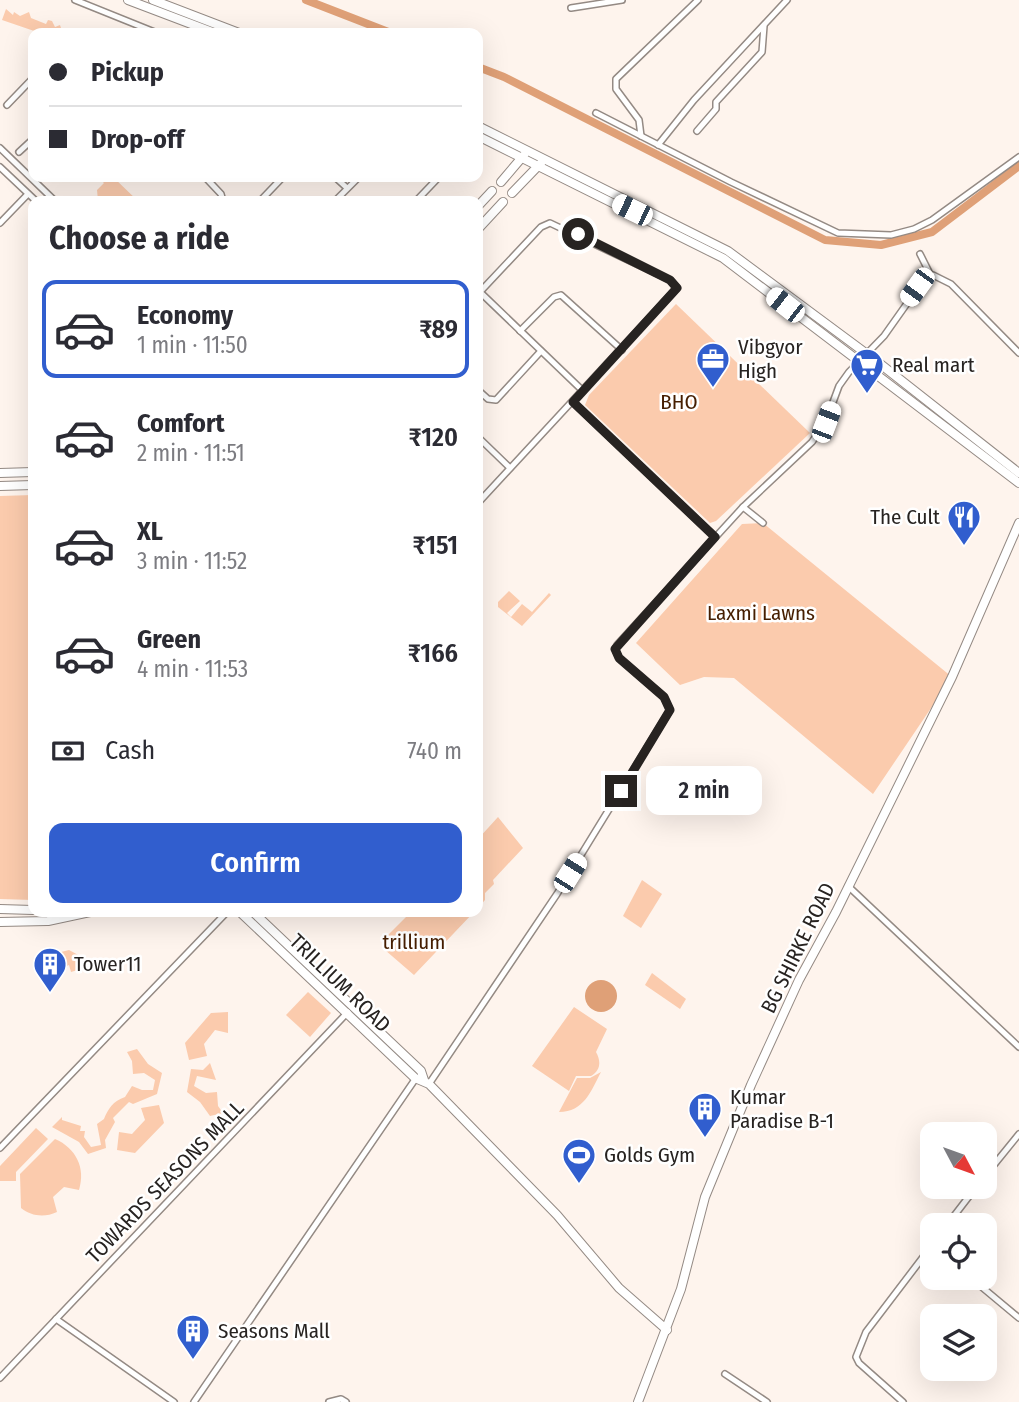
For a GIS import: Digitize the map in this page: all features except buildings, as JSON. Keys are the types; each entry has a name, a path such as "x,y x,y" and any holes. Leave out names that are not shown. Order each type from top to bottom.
{"street":[{"path":"75,0 145,28"},
{"path":"128,0 202,28"},
{"path":"153,0 226,28"},
{"path":"571,8 622,0"},
{"path":"641,136 639,120 615,89 616,79 698,0"},
{"path":"658,145 694,100 787,0"},
{"path":"697,131 716,109 716,102 762,52 765,23"},
{"path":"7,105 28,81"},
{"path":"596,113 838,233 891,235 932,220 1019,158"},
{"path":"483,129 542,161 717,243 1019,473"},
{"path":"483,138 526,153"},
{"path":"19,152 28,144"},
{"path":"0,148 28,175"},
{"path":"501,182 526,153"},
{"path":"9,157 0,167 30,196"},
{"path":"512,193 542,161"},
{"path":"35,182 50,196"},
{"path":"210,182 222,196"},
{"path":"265,196 278,182"},
{"path":"340,182 347,188"},
{"path":"340,196 354,182"},
{"path":"421,196 434,182"},
{"path":"483,201 492,191"},
{"path":"0,223 28,194"},
{"path":"483,224 503,202"},
{"path":"483,289 541,227 554,223 676,284 675,294 483,498"},
{"path":"920,254 930,276"},
{"path":"194,1402 422,1079 557,894 670,710 664,697 619,658 615,649 743,507 812,442 826,422 839,386 865,358 917,287 930,276 942,278 951,284 1019,353"},
{"path":"520,331 554,297 561,295 622,350"},
{"path":"483,297 583,391"},
{"path":"483,394 492,401 496,400 541,351"},
{"path":"865,358 964,443 1019,483"},
{"path":"573,402 715,537"},
{"path":"483,441 513,466"},
{"path":"0,473 28,472"},
{"path":"0,486 28,485"},
{"path":"743,507 763,523"},
{"name":"BG SHIRKE ROAD","path":"638,1402 667,1330 705,1197 733,1128 799,980 952,677 1019,523"},
{"path":"848,886 1019,1047"},
{"path":"0,909 28,910"},
{"path":"0,922 48,921 67,917"},
{"path":"0,1148 222,917"},
{"name":"TRILLIUM ROAD","path":"246,917 350,1010"},
{"name":"TRILLIUM ROAD","path":"258,917 556,1215 619,1288 667,1330"},
{"name":"TOWARDS SEASONS MALL","path":"0,1378 350,1010"},
{"path":"998,1160 1019,1134"},
{"path":"956,1213 967,1199"},
{"path":"903,1402 859,1363 856,1357 866,1332 920,1262"},
{"path":"985,1290 1019,1318"},
{"path":"56,1319 174,1402"},
{"path":"725,1374 766,1402"},
{"path":"329,1402 341,1399 346,1402"}],"green space":[{"path":"6,9 13,15 14,12 20,16 29,12 31,18 46,24 48,20 52,21 55,27 60,25 61,28 28,29 2,20"},
{"path":"118,182 133,196 98,196 97,190 104,183"},
{"name":"BHO","path":"676,304 810,433 716,521 710,523 585,405 589,395"},
{"path":"28,495 28,900 0,899 0,496"},
{"name":"Laxmi Lawns","path":"763,523 952,677 873,794 734,678 704,677 680,685 636,643 742,524"},
{"path":"509,591 520,601 507,613 511,617 522,604 532,612 549,593 551,595 522,626 498,607 498,602"},
{"name":"trillium","path":"498,817 523,848 493,880 494,884 485,893 483,902 483,834"},
{"path":"642,880 662,894 641,928 623,916"},
{"name":"trillium","path":"406,917 469,917 414,975 385,950 390,942 385,938"},
{"path":"69,950 84,958 87,967 71,972 69,965 51,973 42,964 53,954"},
{"path":"652,973 686,999 680,1009 645,985"},
{"path":"308,992 331,1013 310,1037 286,1015"},
{"path":"574,1007 607,1029 596,1052 599,1062 597,1071 591,1076 576,1076 569,1091 532,1066"},
{"path":"228,1012 228,1033 215,1030 204,1044 207,1056 189,1060 185,1043 211,1013"},
{"path":"137,1049 148,1064 162,1073 157,1094 133,1104 129,1102 113,1118 115,1122 105,1140 106,1148 88,1154 79,1142 52,1127 62,1117 62,1120 81,1126 80,1131 85,1131 84,1137 91,1147 101,1145 97,1124 104,1119 112,1106 125,1097 132,1086 153,1090 155,1080 144,1073 133,1074 132,1061 127,1052"},
{"path":"210,1063 216,1080 197,1076 194,1086 206,1093 217,1092 218,1106 223,1113 210,1116 200,1102 187,1092 191,1069 203,1070"},
{"path":"601,1072 581,1104 568,1111 559,1112 577,1078 590,1078"},
{"path":"159,1105 164,1123 135,1153 117,1150 119,1132 132,1134 145,1120 141,1108"},
{"path":"36,1128 48,1139 16,1172 16,1181 0,1181 0,1166"},
{"path":"55,1139 69,1148 78,1160 81,1174 79,1190 64,1187 53,1197 57,1212 47,1215 29,1213 21,1208 20,1174"}],"shaded area":[{"path":"601,980 612,985 617,996 612,1007 601,1012 590,1007 585,996 590,985"}],"waterway":[{"path":"306,0 378,28"},
{"path":"483,69 504,77 825,240 881,245 932,232 1019,166"}],"place":[{"name":"Vibgyor High","path":"713,389"},
{"name":"Real mart","path":"867,395"},
{"name":"The Cult","path":"964,547"},
{"name":"Tower11","path":"50,994"},
{"name":"Kumar Paradise B-1","path":"705,1139"},
{"name":"Golds Gym","path":"579,1185"},
{"name":"Seasons Mall","path":"193,1361"}],"route":[{"path":"578,234 670,280 677,288 675,294 573,402 715,537 615,649 619,658 664,697 670,710 621,791"}]}
